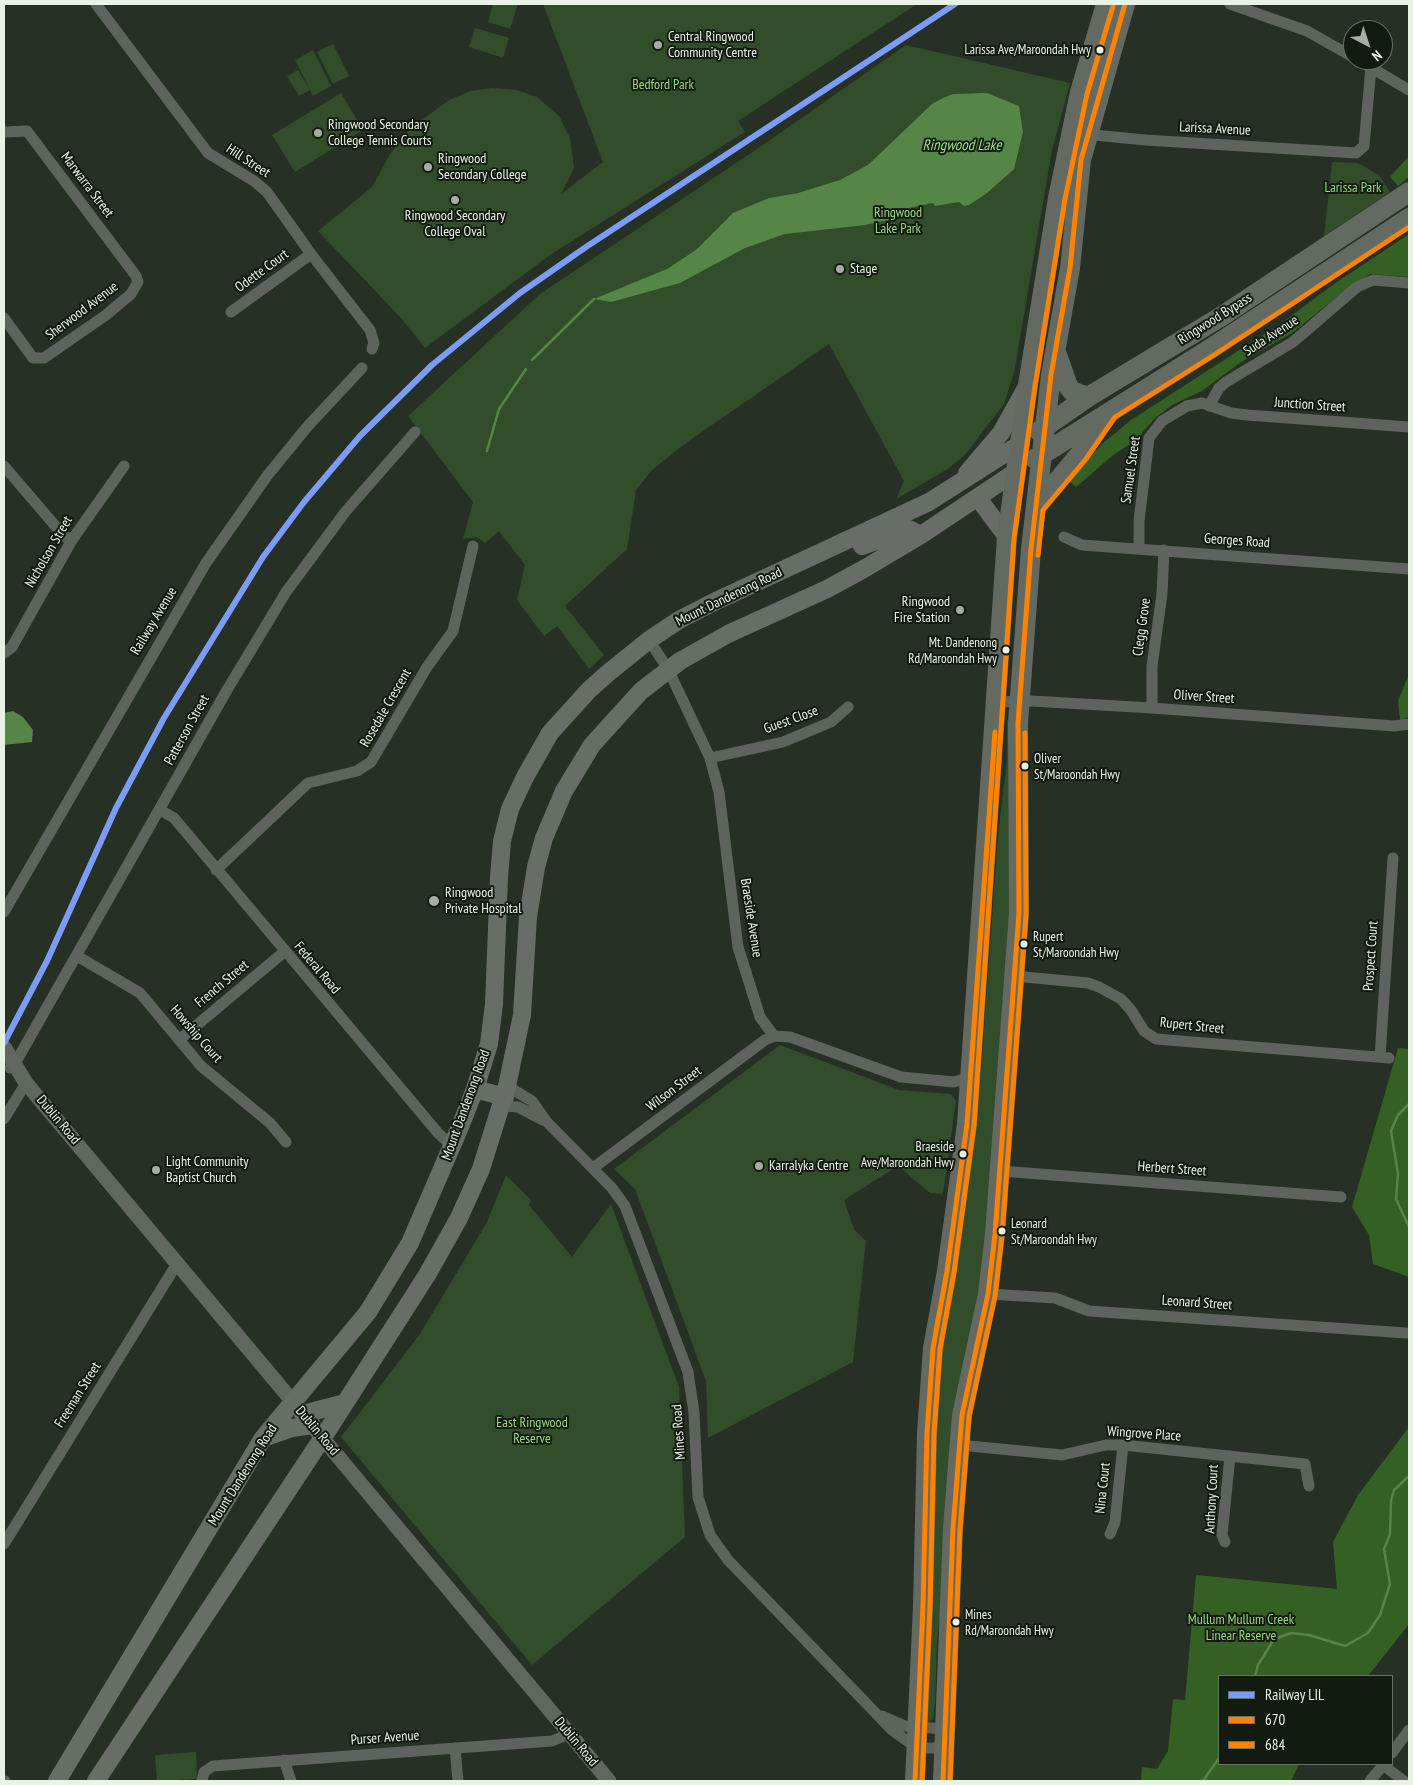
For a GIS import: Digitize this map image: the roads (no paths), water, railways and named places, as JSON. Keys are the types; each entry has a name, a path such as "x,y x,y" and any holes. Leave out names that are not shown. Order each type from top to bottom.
{"highway":[{"path":"943,1781 960,1445 967,1385 988,1294 1000,1171 1020,913 1017,791 1019,701 1025,606 1041,455 1051,376 1072,244 1081,160 1080,92 1106,4"},
{"path":"915,1781 927,1433 933,1348 947,1271 966,1133 1008,537 1028,385 1051,241 1080,133 1126,4"},
{"name":"Ringwood Bypass","path":"1020,444 1088,397 1222,316 1409,192"},
{"name":"Ringwood Bypass","path":"1017,471 1210,350 1409,218"},
{"path":"1051,241 1072,244"},
{"path":"1056,352 1068,386 1072,391 1088,397"},
{"path":"1036,507 1080,454 1110,412"}],"main road":[{"path":"956,487 1001,433 1028,385"},
{"name":"Mount Dandenong Road","path":"96,1781 308,1420 358,1325 380,1295 410,1243 475,1089 488,1044 494,1004 500,856 510,809 525,777 550,733 589,690 649,640 698,610 856,543 956,487 1020,444"},
{"name":"Mount Dandenong Road","path":"56,1781 263,1438 345,1403 449,1237 481,1169 505,1096 522,1015 528,917 536,867 549,825 564,791 592,745 641,690 668,668 728,634 827,589 862,570 921,535 1017,471"},
{"path":"978,498 1008,537"},
{"path":"862,570 867,555 856,543 909,529 921,535"},
{"name":"Dublin Road","path":"8,1058 25,1082 178,1262 609,1781"},
{"path":"475,1089 505,1096"},
{"path":"263,1438 292,1428 345,1403"}],"street":[{"name":"Hill Street","path":"96,4 200,143 217,160 254,181 267,192 311,254 370,330 374,342 372,349"},
{"path":"1230,4 1307,31 1343,52"},
{"name":"Larissa Avenue","path":"1080,133 1356,153 1364,146 1371,70"},
{"path":"1376,70 1409,90"},
{"name":"Marwarra Street","path":"4,132 27,131 136,276"},
{"name":"Odette Court","path":"231,312 311,254"},
{"name":"Sherwood Avenue","path":"4,318 33,358 44,358 106,315 135,289 138,282 136,276"},
{"name":"Suda Avenue","path":"1209,406 1219,388 1226,382 1293,342 1357,287 1373,280 1409,283"},
{"name":"Railway Avenue","path":"4,912 211,556 273,469 307,427 362,368"},
{"name":"Samuel Street","path":"1138,549 1139,521 1148,438 1157,425 1179,410 1194,403 1209,406"},
{"name":"Junction Street","path":"1209,406 1247,415 1409,427"},
{"name":"Patterson Street","path":"8,1058 77,956 227,690 286,592 346,511 415,432"},
{"path":"4,466 64,536 72,540"},
{"name":"Nicholson Street","path":"4,653 12,647 72,540 124,466"},
{"name":"Georges Road","path":"1064,537 1082,545 1409,568"},
{"name":"Rosedale Crescent","path":"216,870 308,784 357,771 371,762 427,667 452,631 473,546"},
{"name":"Clegg Grove","path":"1152,708 1152,666 1162,594 1164,550"},
{"name":"Braeside Avenue","path":"649,640 668,668 710,758 719,792 738,947 760,1017 774,1036"},
{"name":"Oliver Street","path":"996,702 1019,701 1152,708 1394,726 1409,724"},
{"name":"Guest Close","path":"710,758 783,742 831,722 848,707"},
{"name":"Federal Road","path":"160,810 174,818 284,952 438,1133 452,1146"},
{"name":"Prospect Court","path":"1384,1057 1393,858"},
{"name":"French Street","path":"179,1040 284,952"},
{"name":"Howship Court","path":"77,956 140,993 209,1073 270,1123 286,1142"},
{"name":"Rupert Street","path":"1014,976 1088,983 1098,987 1120,999 1131,1010 1144,1031 1156,1039 1384,1057"},
{"path":"774,1036 790,1037 901,1077 954,1082 971,1077"},
{"name":"Wilson Street","path":"593,1168 757,1046 774,1036"},
{"path":"4,1119 25,1082"},
{"name":"Mines Road","path":"505,1096 532,1101 546,1122 612,1188 625,1206 685,1363 694,1413 698,1497 710,1535 728,1560 892,1730 917,1738 945,1739"},
{"name":"Mines Road","path":"505,1096 518,1107 546,1122"},
{"name":"Herbert Street","path":"1000,1171 1342,1197"},
{"name":"Freeman Street","path":"4,1544 178,1262"},
{"name":"Leonard Street","path":"988,1294 1055,1298 1089,1311 1406,1333"},
{"name":"Wingrove Place","path":"960,1445 1062,1454 1106,1445 1123,1445 1305,1464 1309,1486"},
{"name":"Nina Court","path":"1110,1534 1115,1522 1123,1445"},
{"name":"Anthony Court","path":"1225,1542 1222,1535 1230,1456"},
{"name":"Mines Road","path":"878,1714 900,1725 917,1738 945,1739"},
{"path":"1393,1752 1409,1730"},
{"name":"Purser Avenue","path":"203,1776 213,1766 552,1741 561,1739 569,1734"},
{"path":"455,1748 458,1781"},
{"path":"284,1760 291,1781"},
{"path":"1370,1781 1382,1765"},
{"path":"1384,1765 1404,1781"}],"water":[{"name":"Ringwood Lake","path":"987,93 1019,106 1023,132 1014,169 987,193 969,205 964,206 959,202 935,206 933,203 904,209 903,217 865,225 785,234 745,248 680,283 611,302 594,299 667,269 696,250 733,213 769,198 798,193 840,180 868,165 932,104 943,98 953,94"},
{"path":"13,711 23,717 33,730 32,742 4,745 4,713"}],"waterway":[{"path":"532,360 594,299"},
{"path":"487,451 499,409 526,369"},
{"path":"1409,1104 1398,1115 1391,1131 1398,1174 1396,1199 1409,1227"},
{"path":"1255,1675 1258,1665 1274,1639 1291,1633 1309,1635 1345,1646 1368,1633 1380,1615 1390,1584 1384,1549 1390,1534 1391,1501 1394,1490 1409,1476"},
{"path":"1203,1781 1218,1759"}],"rail line":[{"name":"LIL","path":"4,1043 47,961 116,808 164,718 263,557 304,502 360,436 432,365 520,293 586,247 955,4"}],"place":[{"name":"Central Ringwood Community Centre","path":"658,45"},
{"name":"Larissa Ave/Maroondah Hwy","path":"1100,50"},
{"name":"Ringwood Secondary College Tennis Courts","path":"318,133"},
{"name":"Ringwood Secondary College","path":"428,167"},
{"name":"Ringwood Secondary College Oval","path":"455,200"},
{"name":"Stage","path":"840,269"},
{"name":"Ringwood Fire Station","path":"960,610"},
{"name":"Mt. Dandenong Rd/Maroondah Hwy","path":"1006,650"},
{"name":"Oliver St/Maroondah Hwy","path":"1025,766"},
{"name":"Ringwood Private Hospital","path":"434,901"},
{"name":"Rupert St/Maroondah Hwy","path":"1024,944"},
{"name":"Braeside Ave/Maroondah Hwy","path":"963,1154"},
{"name":"Karralyka Centre","path":"759,1166"},
{"name":"Light Community Baptist Church","path":"156,1170"},
{"name":"Leonard St/Maroondah Hwy","path":"1002,1231"},
{"name":"Mines Rd/Maroondah Hwy","path":"956,1622"}],"park label":[{"name":"Bedford Park","path":"663,85"},
{"name":"Larissa Park","path":"1353,188"},
{"name":"Ringwood Lake Park","path":"898,222"},
{"name":"East Ringwood Reserve","path":"532,1432"},
{"name":"Mullum Mullum Creek Linear Reserve","path":"1241,1628"}]}
